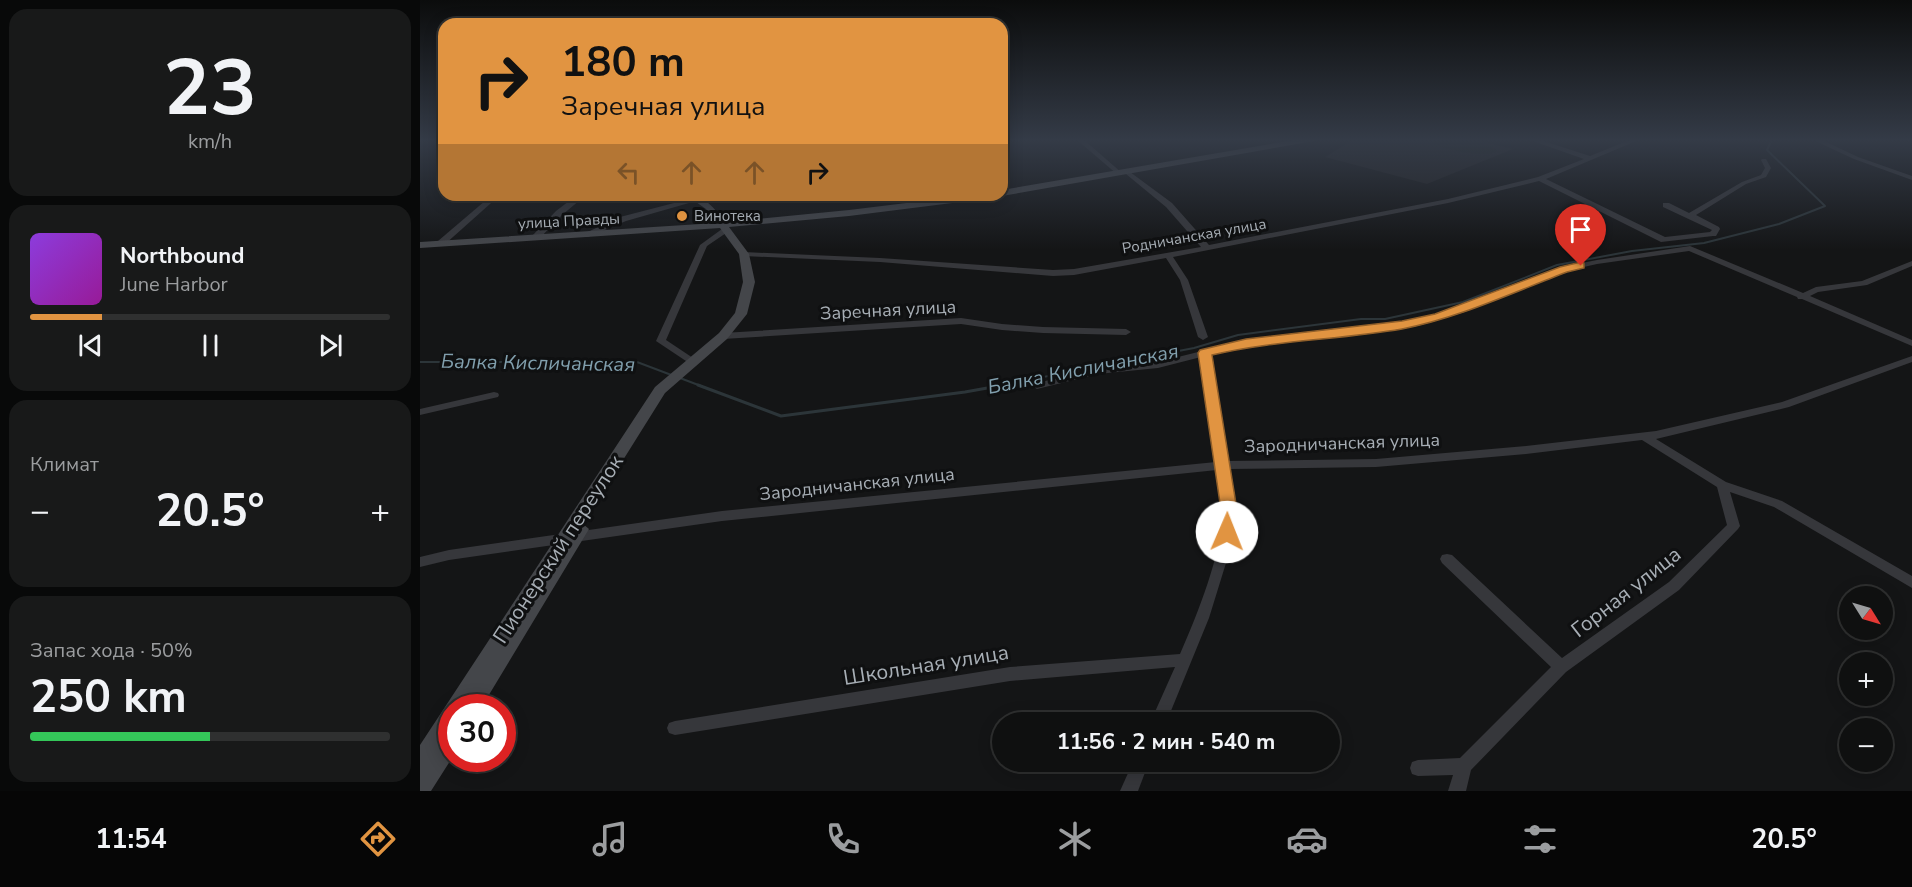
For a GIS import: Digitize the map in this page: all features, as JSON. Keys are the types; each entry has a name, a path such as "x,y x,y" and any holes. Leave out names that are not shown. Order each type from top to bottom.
{"street":[{"path":"1008,193 1107,176"},
{"path":"1128,176 1169,205 1207,248"},
{"name":"Родничанская улица","path":"748,254 880,260 1053,273 1207,248 1448,201 1547,176"},
{"path":"1694,218 1692,214 1744,183 1764,176"},
{"path":"1540,179 1664,240 1713,234 1716,229 1666,205"},
{"path":"441,243 489,201"},
{"path":"535,238 574,201"},
{"path":"585,235 623,219 685,201"},
{"path":"709,201 717,207 725,227 748,254"},
{"name":"улица Правды","path":"420,244 725,227 949,201"},
{"path":"693,365 661,341 704,245 725,227"},
{"path":"1037,386 1098,371 1158,365 1246,343 1402,325 1439,316 1564,269 1690,248 1912,343"},
{"name":"Пионерский переулок","path":"465,694 564,538 664,391 748,317 758,281 748,254"},
{"path":"1168,255 1184,280 1203,337"},
{"path":"1802,297 1816,290 1864,283 1912,263"},
{"name":"Заречная улица","path":"727,336 961,321 998,328 1037,329 1064,333 1126,332"},
{"path":"1163,712 1185,660 1216,572 1227,532 1229,510 1205,353"},
{"name":"Зародничанская улица","path":"420,562 449,555 722,516 1223,465 1376,463 1526,450 1643,436 1785,405 1912,359"},
{"path":"420,412 494,395"},
{"path":"1643,436 1722,485 1778,504 1912,583"},
{"name":"Горная улица","path":"1556,672 1674,586 1734,526 1722,485"},
{"name":"Пионерский переулок","path":"478,694 564,538"},
{"path":"1447,559 1556,672 1464,766 1457,791"},
{"name":"Школьная улица","path":"675,729 1010,674 1185,660"},
{"path":"420,764 438,736"},
{"path":"420,788 438,760"},
{"path":"1418,768 1464,766"},
{"path":"1129,791 1137,772"}],"shaded area":[{"path":"1396,176 1447,176 1427,184"}],"waterway":[{"name":"Балка Кисличанская","path":"996,386 1194,348 1238,335 1361,319 1385,319 1463,302 1557,265 1632,251 1704,243 1779,224 1825,206 1794,176"},
{"name":"Балка Кисличанская","path":"420,362 637,362 674,376"},
{"name":"Балка Кисличанская","path":"680,378 701,386"},
{"name":"Балка Кисличанская","path":"698,385 781,416 1004,385"}],"place":[{"name":"Винотека","path":"682,216"}],"route":[{"path":"1227,532 1229,510 1205,353 1246,343 1402,325 1439,316 1564,269 1581,266"}]}
